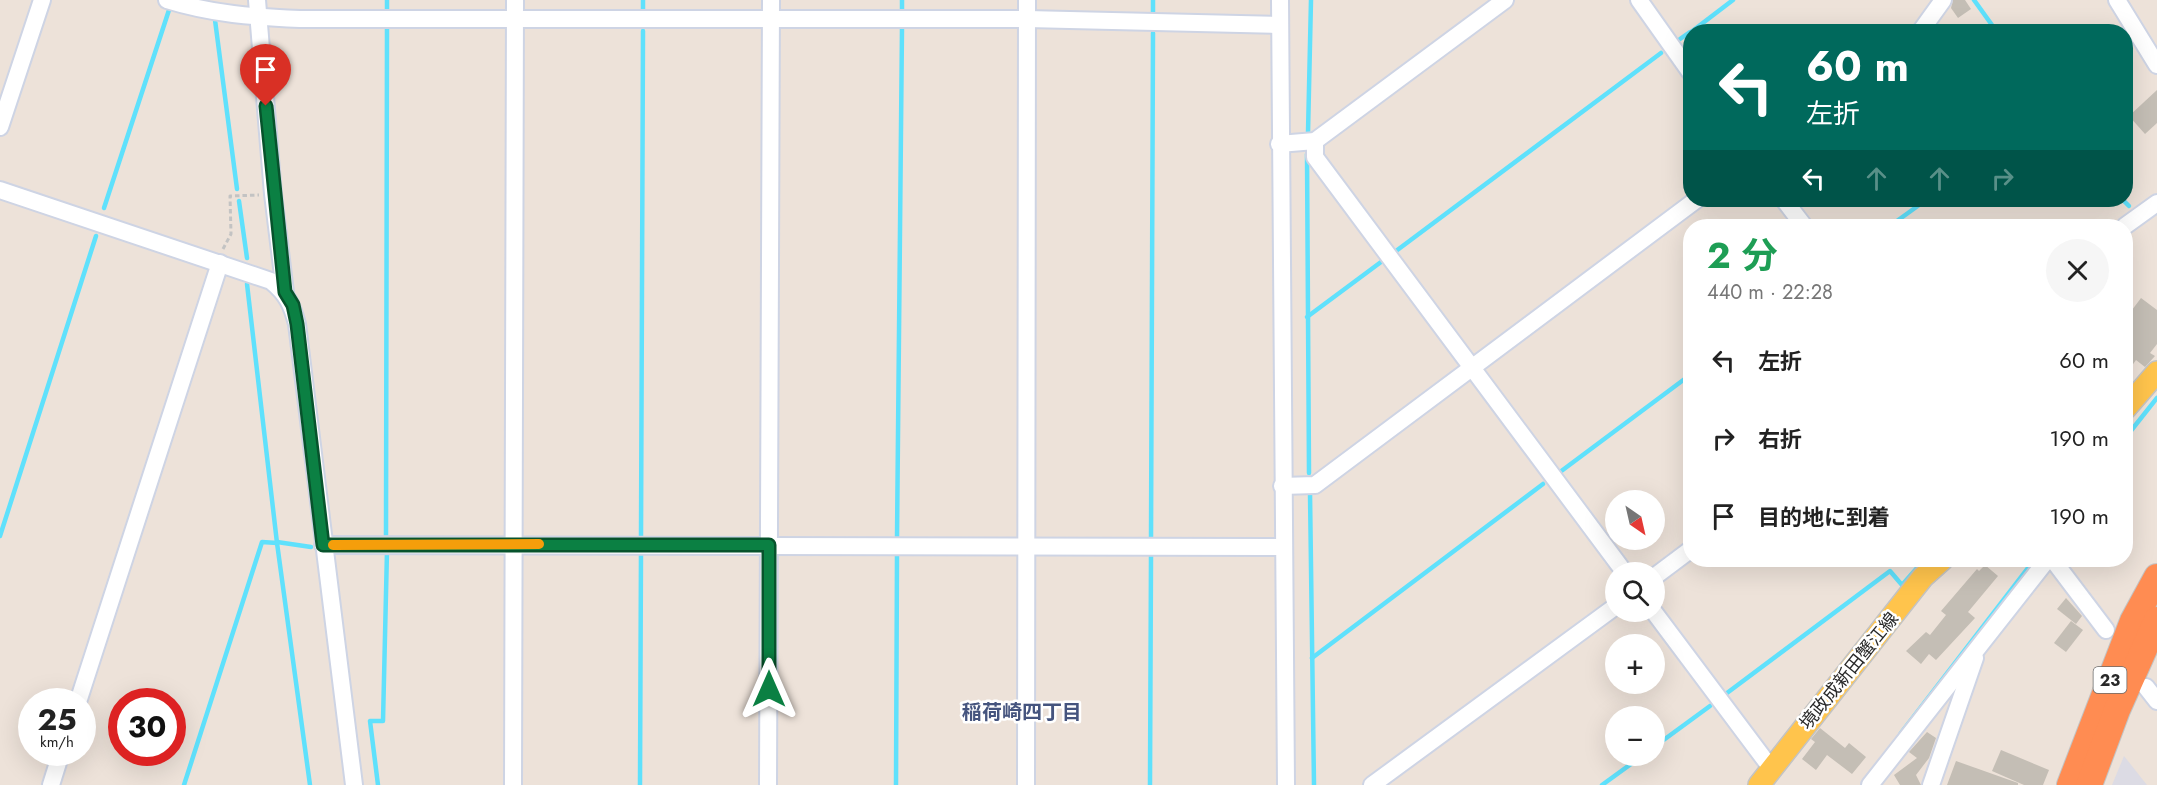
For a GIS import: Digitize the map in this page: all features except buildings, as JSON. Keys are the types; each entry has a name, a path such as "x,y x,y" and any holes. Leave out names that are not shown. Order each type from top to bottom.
{"highway":[{"name":"23","path":"2070,785 2133,621 2157,577"},
{"name":"23","path":"2089,785 2117,710 2157,620"}],"main road":[{"path":"2133,400 2157,372"},
{"name":"境政成新田蟹江線","path":"1765,777 1923,577 1934,567"}],"street":[{"path":"0,127 42,0"},
{"path":"167,0 200,10 257,8 515,18 1027,19 1279,25"},
{"path":"513,785 515,0"},
{"path":"768,785 771,0"},
{"path":"1026,785 1027,0"},
{"path":"1280,0 1279,144 1286,785"},
{"path":"1279,144 1315,141 1505,0"},
{"path":"1639,0 1683,62"},
{"path":"1926,24 1943,0"},
{"path":"2117,0 2132,24"},
{"path":"257,8 273,194 285,292"},
{"path":"2133,26 2157,65"},
{"path":"1315,141 1315,157 1617,562"},
{"path":"0,190 271,281 285,292 293,305 354,785"},
{"path":"2133,220 2157,203"},
{"path":"1282,486 1315,485 1687,207"},
{"path":"1789,207 1799,219"},
{"path":"82,688 218,262"},
{"path":"323,545 1283,547"},
{"path":"1665,569 1683,555"},
{"path":"1870,785 2042,567"},
{"path":"2058,567 2106,630"},
{"path":"1372,785 1605,614"},
{"path":"1661,622 1765,777"},
{"path":"1931,785 1980,646"},
{"path":"2146,687 2157,701"},
{"path":"51,785 58,766"}],"path":[{"path":"218,262 231,234 230,196 273,194"}],"shaded area":[{"path":"2124,756 2147,785 2112,785"}],"waterway":[{"path":"387,0 387,10"},
{"path":"643,0 643,11"},
{"path":"902,0 902,14"},
{"path":"1153,0 1153,16"},
{"path":"1308,133 1311,0"},
{"path":"1702,24 1733,0"},
{"path":"1974,0 1991,24"},
{"path":"104,208 169,10"},
{"path":"215,20 237,189"},
{"path":"386,535 387,25"},
{"path":"897,538 902,27"},
{"path":"641,537 643,31"},
{"path":"1151,539 1153,33"},
{"path":"1396,251 1661,53"},
{"path":"1307,154 1309,473"},
{"path":"239,201 247,258"},
{"path":"1900,219 1916,207"},
{"path":"0,536 96,236"},
{"path":"1307,317 1381,262"},
{"path":"247,284 277,543 310,785"},
{"path":"1560,472 1683,380"},
{"path":"2133,428 2157,398"},
{"path":"1312,658 1543,484"},
{"path":"1310,493 1314,785"},
{"path":"184,785 262,542 277,543"},
{"path":"277,542 311,547"},
{"path":"640,785 641,550"},
{"path":"378,785 370,721 383,721 387,551"},
{"path":"896,785 897,554"},
{"path":"1150,785 1151,556"},
{"path":"1727,693 1890,571 1902,585 1918,567"},
{"path":"1901,733 2029,567"},
{"path":"1665,739 1710,706"},
{"path":"1602,785 1628,766"}],"slow traffic":[{"path":"333,545 539,544"}],"district":[{"name":"稲荷崎四丁目","path":"1022,712"}],"route":[{"path":"266,106 273,194 285,292 293,305 297,324 323,545 769,545 769,689"}]}
